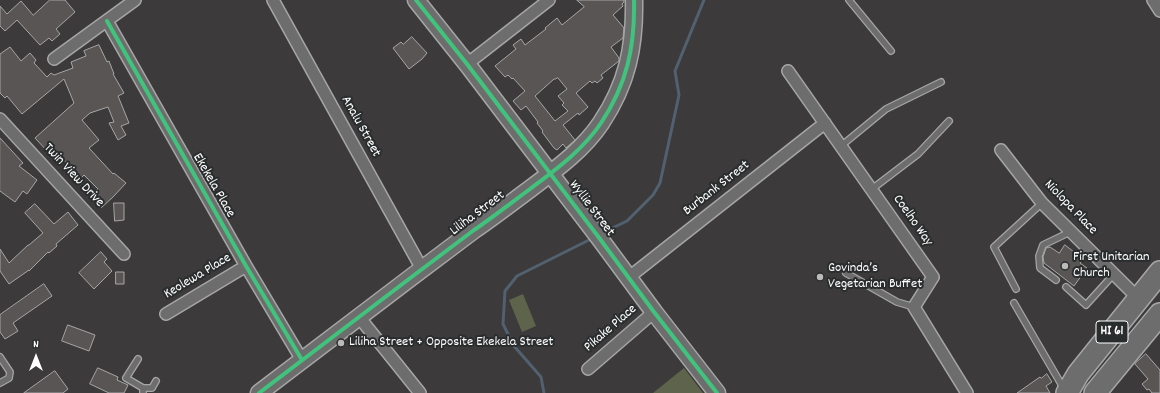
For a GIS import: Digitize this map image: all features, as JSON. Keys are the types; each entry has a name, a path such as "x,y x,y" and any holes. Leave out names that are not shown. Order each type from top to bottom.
{"highway":[{"name":"HI 61","path":"1067,393 1078,374 1160,272"},
{"name":"HI 61","path":"1095,393 1160,314"}],"street":[{"path":"54,59 135,0"},
{"name":"Analu Street","path":"273,0 422,269"},
{"name":"Wyllie Street","path":"416,0 467,64 628,278 717,393"},
{"path":"467,64 549,0"},
{"name":"Liliha Street","path":"259,393 550,174 577,152 600,124 610,108 621,85 628,66 633,37 634,0"},
{"path":"1153,0 1160,10"},
{"name":"Ekekela Place","path":"107,21 246,266 302,360"},
{"name":"Coelho Way","path":"788,71 933,278 914,307"},
{"name":"Twin View Drive","path":"0,119 124,254"},
{"name":"Burbank Street","path":"628,278 825,123"},
{"name":"Niolopa Place","path":"1001,150 1042,203 1139,299"},
{"name":"Keolewa Place","path":"166,314 246,266"},
{"path":"914,307 967,393"},
{"name":"Pikake Place","path":"588,369 654,312"},
{"path":"359,317 420,393"}],"lane":[{"path":"849,0 891,50"},
{"path":"841,146 886,109 940,82"},
{"path":"872,189 918,154 949,121"},
{"path":"1016,289 994,247 1042,203"},
{"path":"1056,280 1040,268 1039,256 1043,245 1070,232"},
{"path":"846,273 897,302 914,307"},
{"path":"1066,287 1086,305 1114,274"},
{"path":"1014,303 1067,393"},
{"path":"0,357 10,372 9,378 0,383"},
{"path":"138,359 126,378 143,390 152,388 156,381"}],"green space":[{"path":"523,294 536,326 522,332 509,300"},
{"path":"684,368 703,393 653,393"}],"building":[{"path":"50,0 65,0 75,12 56,29 60,34 52,41 49,38 40,45 17,20 5,31 0,26 0,6 7,14 21,1 33,15"},
{"path":"577,0 624,0 622,4 623,6 613,15 624,28 623,38 611,47 619,58 619,61 601,75 603,78 597,83 595,81 592,83 590,81 576,93 588,107 579,115 578,113 563,125 575,140 566,148 563,144 557,150 542,132 543,131 537,123 538,122 526,106 521,110 513,101 525,91 513,78 512,79 508,75 505,77 495,66 516,49 513,45 521,39 525,45 546,29 545,28 557,18 562,25 584,7","holes":["558,78 567,89 558,96 564,103 562,105 568,111 555,121 535,96 554,79"]},
{"path":"412,37 427,53 409,69 393,48 401,42 403,44"},
{"path":"99,45 107,62 109,61 113,74 124,93 118,96 129,123 121,126 126,135 118,140 109,123 114,122 108,107 90,113 82,120 99,140 89,148 113,174 114,173 126,183 101,208 90,196 98,189 84,175 77,182 69,174 72,170 54,148 49,153 35,138 74,103 64,79 22,114 7,96 5,98 0,93 0,54 10,47 21,61 30,53 36,60 34,63 47,77 51,73 54,75 73,68 71,62 86,56 84,51"},
{"path":"0,138 23,163 19,166 37,180 27,194 23,191 15,202 0,191"},
{"path":"114,203 124,203 124,220 115,221"},
{"path":"35,204 54,224 68,212 78,225 56,244 57,246 49,253 48,252 29,271 9,284 0,271 0,249 9,263 43,233 25,213"},
{"name":"First Unitarian Church","path":"1065,245 1083,259 1080,263 1087,268 1074,286 1044,263 1043,257 1046,248 1050,247 1059,253"},
{"path":"101,252 107,259 104,262 112,271 94,289 79,273"},
{"path":"116,272 124,272 124,284 116,284"},
{"path":"44,284 52,296 13,323 18,331 5,339 0,332 0,315"},
{"path":"68,325 95,335 89,351 62,341"},
{"path":"1146,354 1160,370 1160,393 1152,393 1142,384 1148,379 1135,364"},
{"path":"98,368 118,377 117,380 128,385 124,393 109,393 90,384"},
{"path":"55,371 68,389 63,393 24,393"},
{"path":"1047,374 1052,382 1046,386 1050,393 1017,393 1040,377 1041,378"}],"waterway":[{"path":"602,233 627,221 653,195 660,183 679,95 675,71 704,0"},
{"path":"544,393 541,377 514,346 503,324 505,291 517,276 593,238"}],"cycle path":[{"path":"416,0 467,64 717,393"},
{"path":"259,393 549,174 586,142 594,133 610,108 623,79 631,49 634,0"},
{"path":"107,21 246,266 302,360"}],"place":[{"name":"First Unitarian Church","path":"1065,266"},
{"name":"Govinda’s Vegetarian Buffet","path":"820,277"},
{"name":"Liliha Street + Opposite Ekekela Street","path":"341,343"}]}
